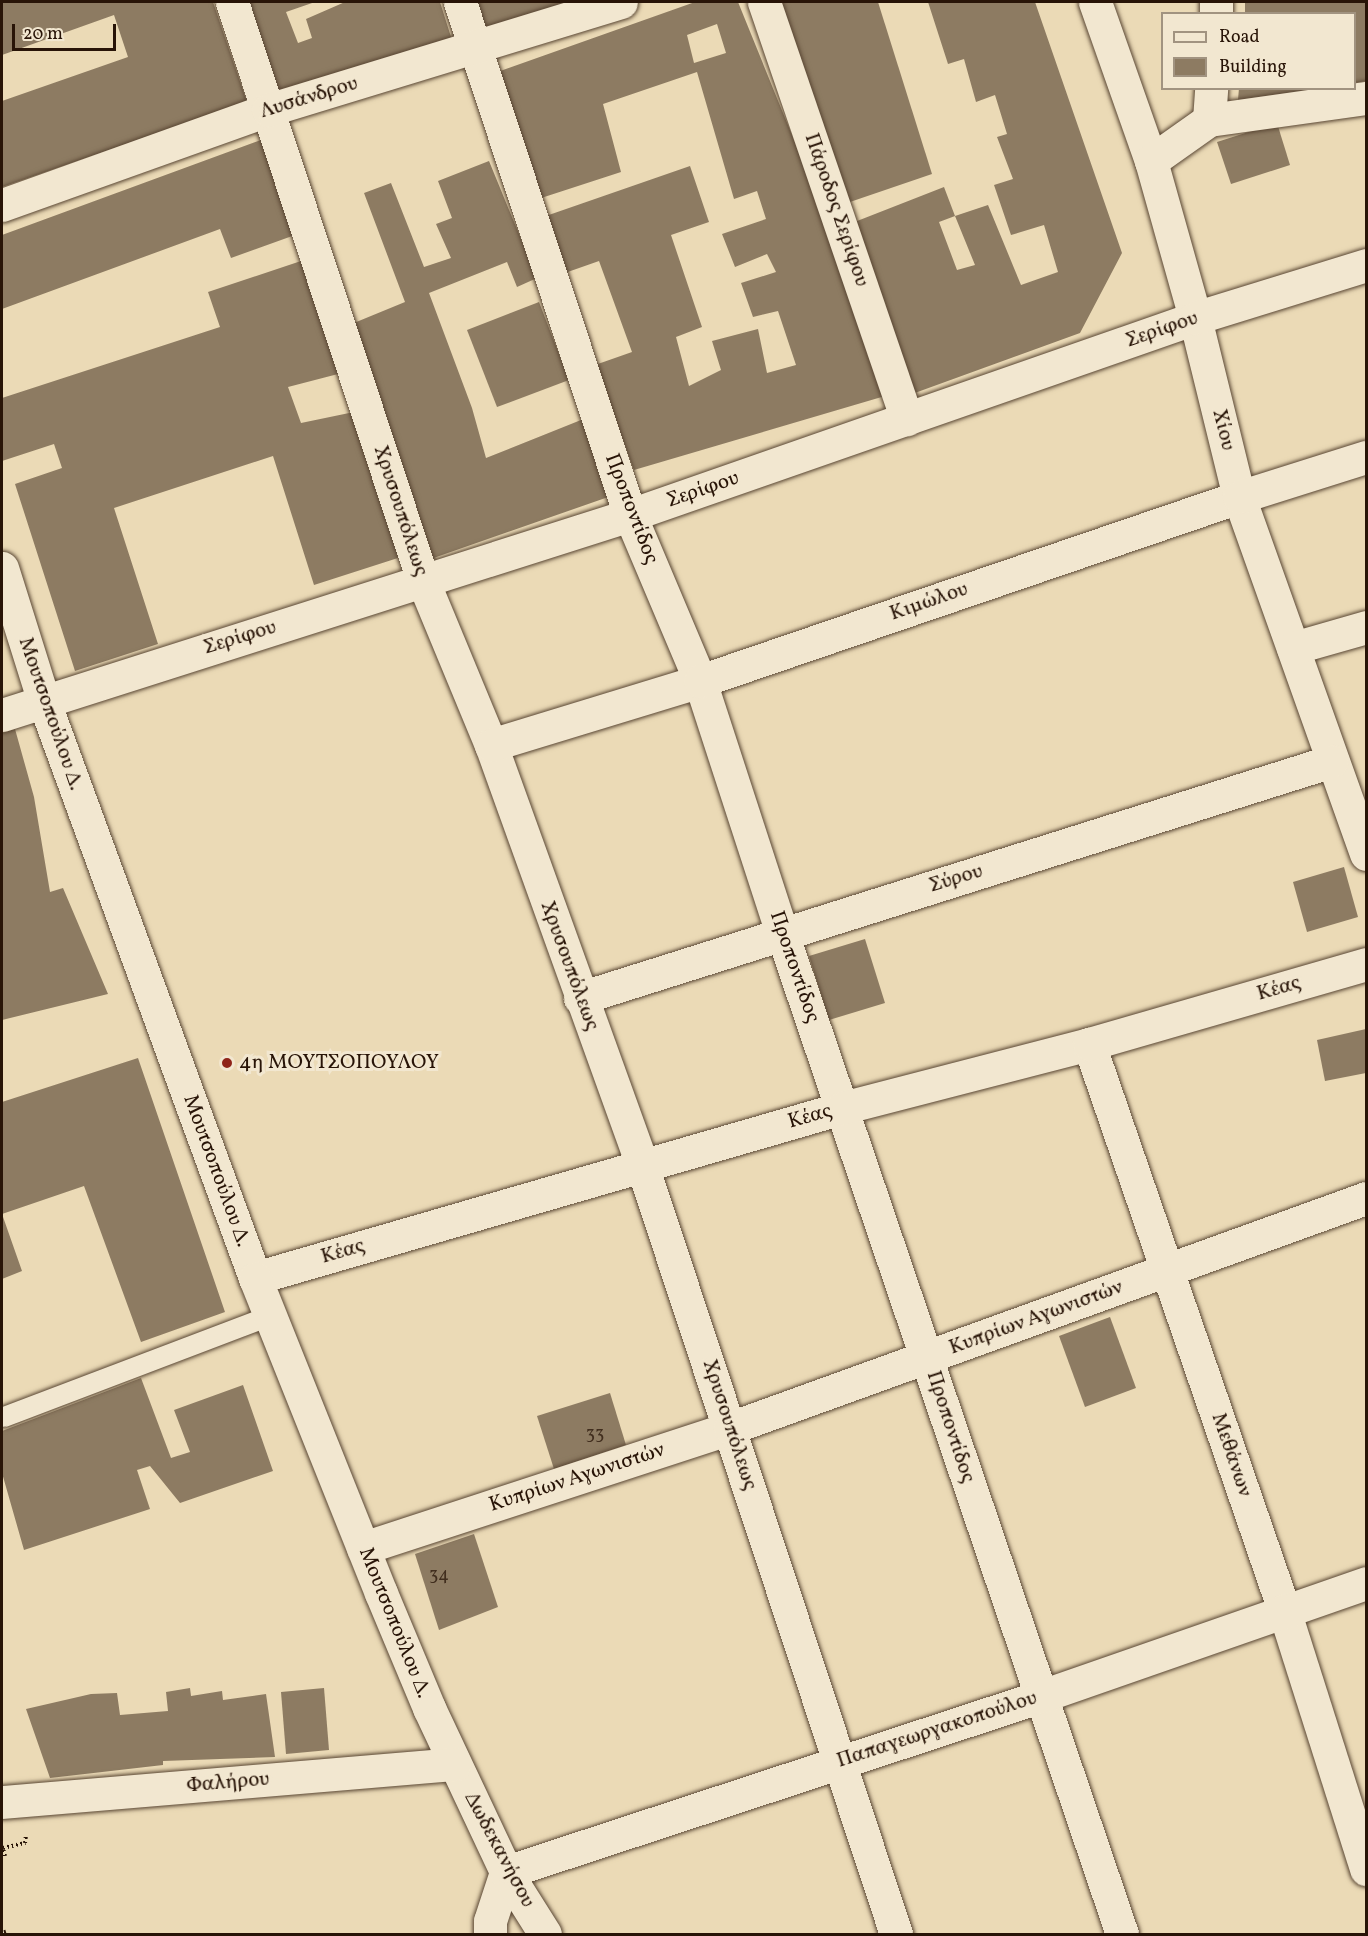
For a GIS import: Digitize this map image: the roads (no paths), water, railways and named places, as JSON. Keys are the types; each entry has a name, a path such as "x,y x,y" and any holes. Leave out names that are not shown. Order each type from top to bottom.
{"street":[{"name":"Χρυσουπόλεως","path":"232,2 423,581 491,745 580,998 642,1165 730,1428 836,1764 896,1935"},
{"name":"Προποντίδος","path":"460,2 630,515 700,681 782,933 1039,1697 1122,1935"},
{"name":"Λυσάνδρου","path":"2,205 268,110 621,2"},
{"name":"Πάροδος Σερίφου","path":"764,2 908,419"},
{"name":"Χίου","path":"1095,2 1151,161 1196,318 1239,497 1366,854"},
{"path":"1151,161 1210,104 1366,98"},
{"name":"Σερίφου","path":"2,715 43,699 630,515 1196,318 1366,265"},
{"name":"Κιμώλου","path":"491,745 700,681 1239,497 1366,457"},
{"name":"Μουτσοπούλου Δ.","path":"2,568 43,699 255,1278 363,1548 454,1764"},
{"path":"1293,648 1366,627"},
{"name":"Σύρου","path":"580,998 1332,761"},
{"name":"Κέας","path":"255,1278 842,1108 1089,1044 1366,964"},
{"name":"Μεθάνων","path":"1089,1044 1169,1270 1284,1610 1366,1869"},
{"name":"Κυπρίων Αγωνιστών","path":"363,1548 730,1428 1366,1198"},
{"name":"Παπαγεωργακοπούλου","path":"506,1872 1039,1697 1366,1583"},
{"name":"Φαλήρου","path":"2,1802 454,1764"},
{"name":"Δωδεκανήσου","path":"454,1764 506,1872 545,1935"},
{"path":"490,1935 490,1921 506,1872"}],"lane":[{"path":"4,1417 270,1316"}],"railway":[{"path":"2,1930 3,1934"}],"place":[{"name":"4η ΜΟΥΤΣΟΠΟΥΛΟΥ","path":"227,1063"}]}
